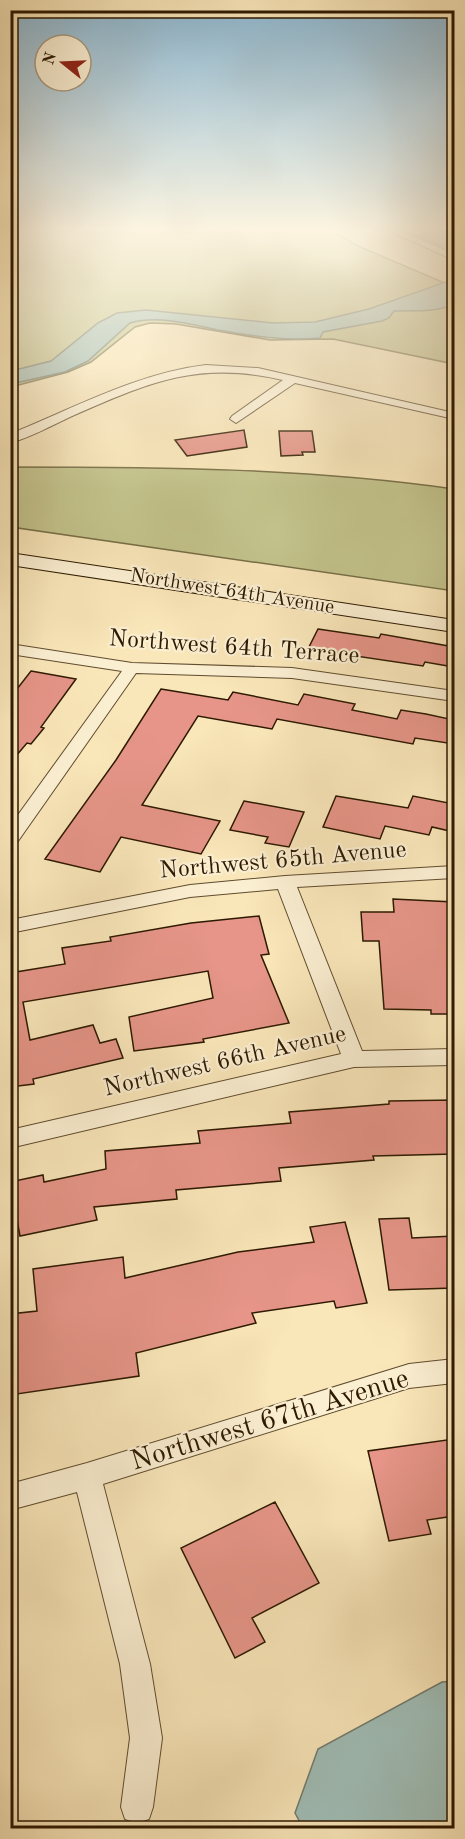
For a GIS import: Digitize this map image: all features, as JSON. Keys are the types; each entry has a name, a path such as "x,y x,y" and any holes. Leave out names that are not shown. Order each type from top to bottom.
{"street":[{"path":"10,439 167,375 201,369 229,368 294,378 454,416"},
{"path":"236,419 294,378"},
{"name":"Northwest 64th Avenue","path":"10,547 454,613"},
{"name":"Northwest 64th Avenue","path":"10,559 454,626"},
{"name":"Northwest 64th Terrace","path":"10,649 132,668 292,673 454,696"},
{"path":"10,840 132,668"},
{"name":"Northwest 65th Avenue","path":"10,927 190,891 285,882 454,872"},
{"path":"285,882 354,1059"},
{"name":"Northwest 66th Avenue","path":"10,1139 354,1059 454,1057"},
{"name":"Northwest 67th Avenue","path":"10,1497 87,1476 409,1376 454,1371"},
{"path":"87,1476 135,1664 146,1738 137,1807"}],"green space":[{"path":"11,318 454,318 454,364 333,339 270,340 176,324 150,323 135,327 91,362 68,372 11,387"},
{"path":"11,467 233,470 344,477 454,489 454,591 11,527"}],"water":[{"path":"108,318 222,318 273,323 315,322 332,318 389,318 323,332 320,338 294,339 256,336 163,320 141,321 130,323 88,361 65,372 11,384 11,371 51,361 98,323"},
{"path":"454,1681 454,1828 303,1828 295,1813 318,1749 442,1682"}],"building":[{"path":"244,430 247,447 187,456 175,440"},
{"path":"279,431 312,431 315,452 281,456"},
{"path":"318,629 379,638 381,634 454,647 454,667 425,662 423,666 308,649"},
{"path":"31,671 76,679 41,727 44,728 31,744 27,743 10,763 10,698"},
{"path":"161,689 228,700 233,692 298,705 304,694 355,704 352,710 397,719 401,710 426,714 454,720 454,744 415,738 413,744 277,719 272,729 198,716 142,805 220,821 201,854 121,837 100,872 45,859 116,760"},
{"path":"336,796 408,808 413,796 454,804 454,832 432,827 429,835 385,826 380,839 323,827"},
{"path":"244,801 304,812 289,847 265,843 268,837 230,830"},
{"path":"393,899 454,902 454,942 448,942 454,1014 431,1014 431,1010 384,1009 379,941 363,941 361,912 394,912"},
{"path":"259,916 269,954 261,955 289,1023 203,1039 204,1042 134,1051 129,1017 213,998 208,971 23,1002 30,1040 93,1025 100,1043 116,1039 123,1058 33,1079 34,1084 10,1087 10,973 65,964 62,948 111,941 110,937 191,923"},
{"path":"454,1100 454,1154 373,1156 374,1160 279,1168 281,1181 176,1190 177,1199 94,1207 97,1220 20,1236 10,1182 43,1175 44,1182 106,1169 105,1151 200,1143 198,1131 291,1123 289,1112 389,1104 389,1101"},
{"path":"409,1218 412,1238 454,1236 454,1288 389,1290 379,1219"},
{"path":"345,1222 367,1303 336,1308 334,1301 252,1313 256,1323 136,1353 139,1376 10,1395 10,1314 37,1311 33,1269 123,1257 125,1278 238,1252 314,1242 310,1227"},
{"path":"454,1439 454,1516 427,1520 431,1534 389,1541 368,1451"},
{"path":"275,1502 319,1583 252,1618 265,1642 235,1658 181,1548"}]}
